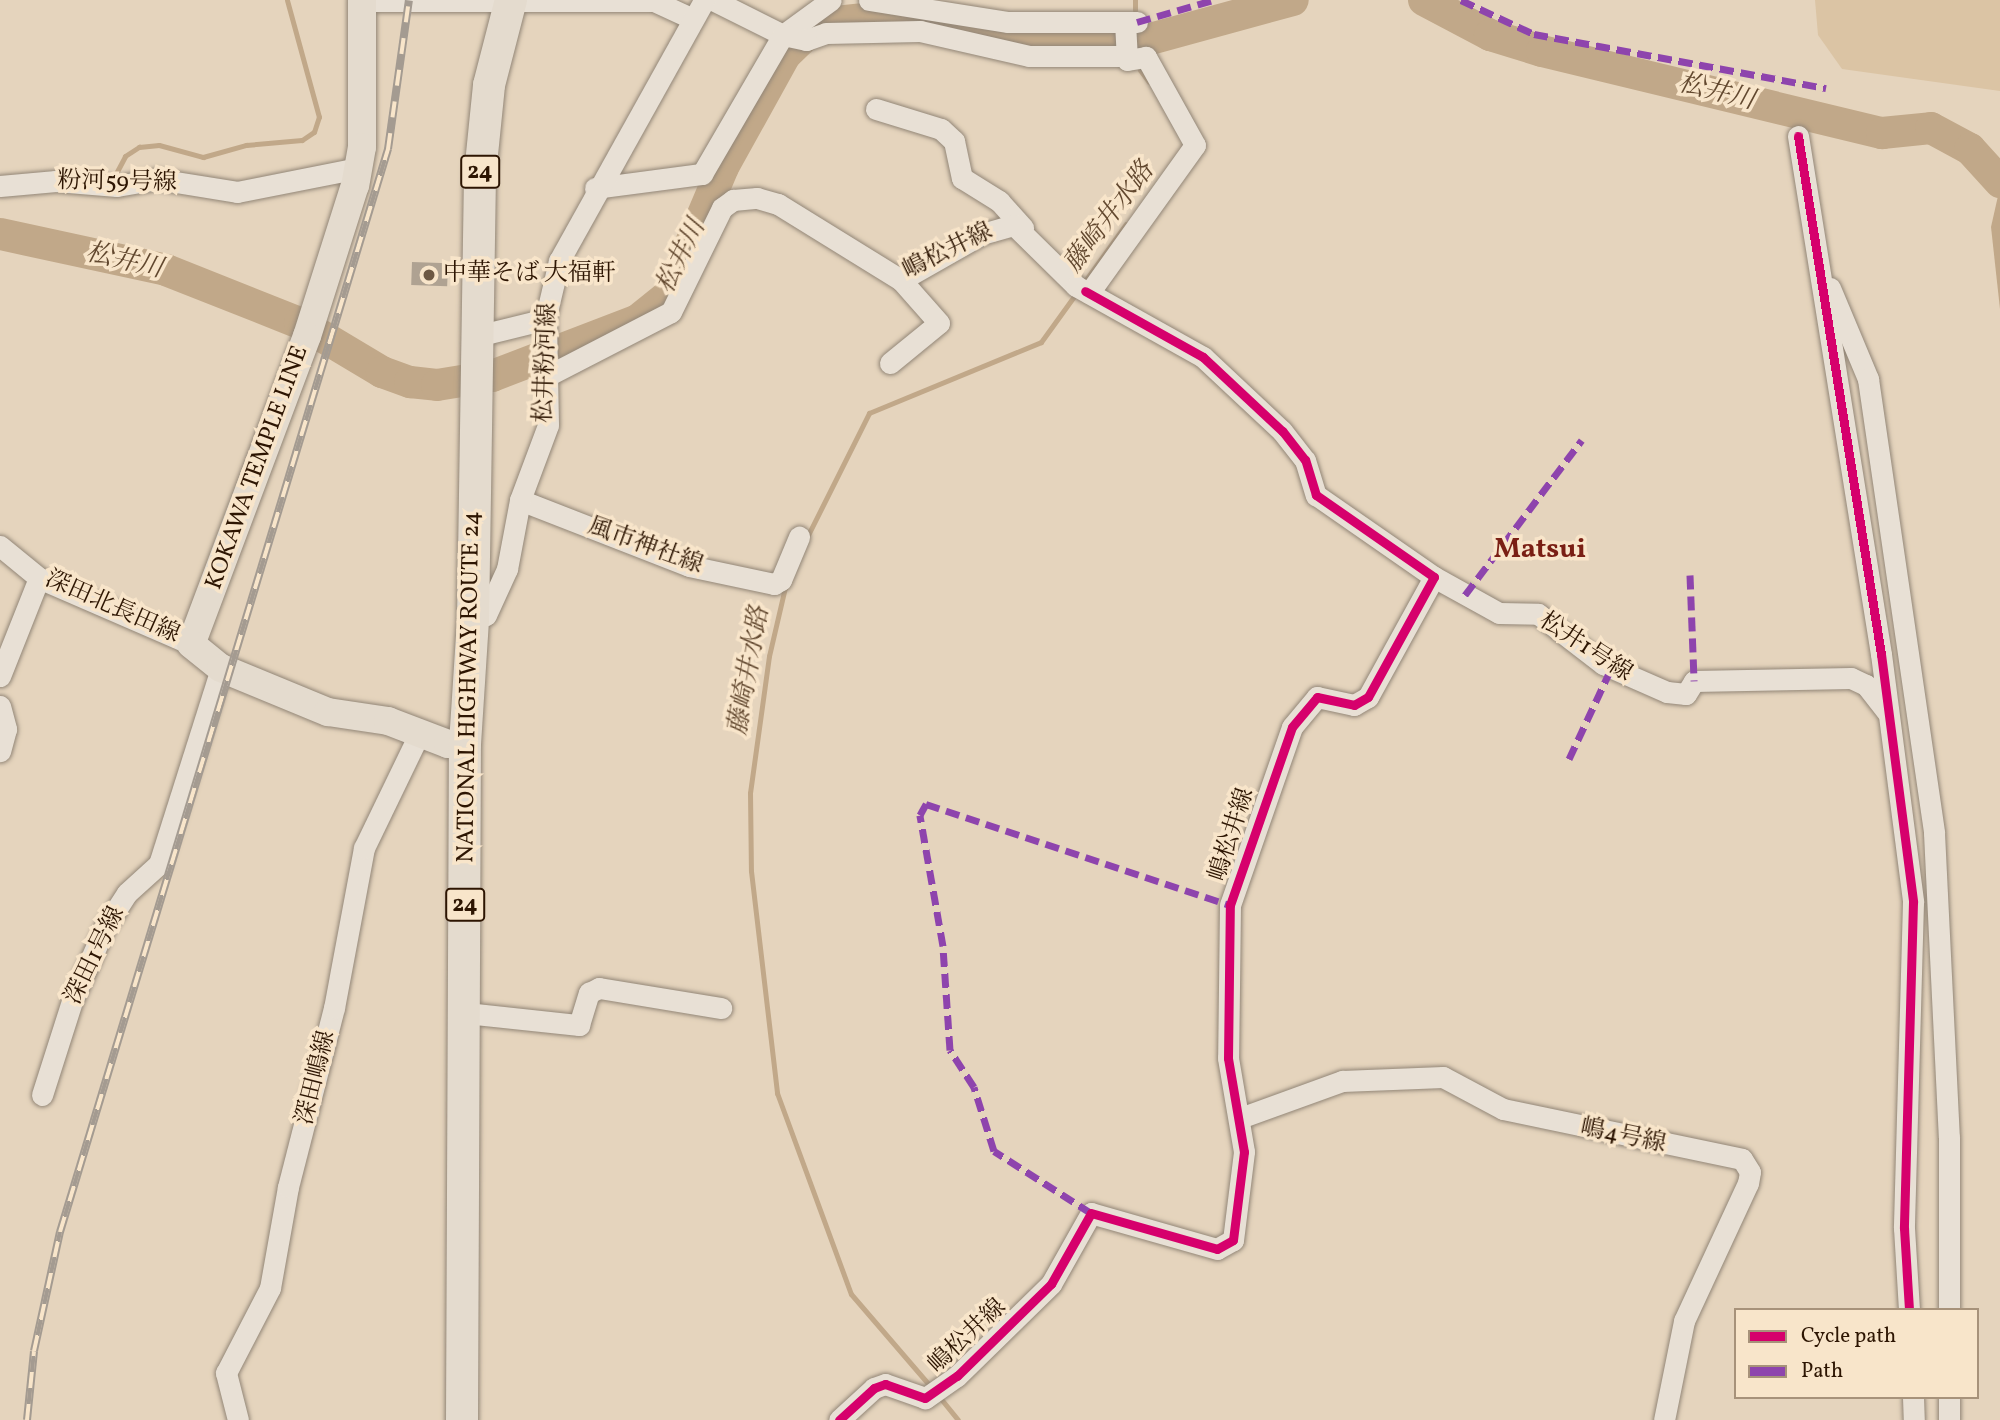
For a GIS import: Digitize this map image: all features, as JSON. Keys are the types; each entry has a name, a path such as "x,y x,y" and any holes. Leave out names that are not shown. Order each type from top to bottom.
{"highway":[{"name":"NATIONAL HIGHWAY ROUTE 24","path":"462,1420 458,1294 466,1013 465,744 473,621 480,174 489,85 511,1"}],"main road":[{"name":"KOKAWA TEMPLE LINE","path":"191,643 310,327 358,168 362,0"},
{"path":"191,643 221,668 328,712 388,721 419,734 465,744"}],"street":[{"path":"362,0 654,1 693,19"},
{"name":"松井粉河線","path":"473,621 486,615 507,569 520,500 548,425 546,322 559,261 595,188 704,0"},
{"path":"713,0 792,37 826,33 920,30 1029,55 1146,57 1195,145 1083,290"},
{"path":"595,188 702,174 792,37 831,0"},
{"path":"869,0 1008,22 1129,23 1127,58"},
{"path":"876,109 941,129 954,141 962,178 999,201 1023,228"},
{"path":"1798,136 1888,714 1913,902 1904,1228 1909,1308"},
{"name":"粉河59号線","path":"0,186 56,181 110,186 157,179 237,192 358,168"},
{"name":"嶋松井線","path":"548,370 671,312 722,208 733,200 757,198 778,204 901,280 982,234 1002,226 1023,228 1083,290 1203,357 1282,431 1305,460 1316,495 1434,577 1368,697 1354,705 1322,695 1311,700 1279,752 1230,905 1225,1008 1240,1118 1242,1186 1237,1231 1227,1248 1091,1213 1051,1284 936,1392 885,1384 860,1397 839,1420"},
{"path":"1816,254 1868,379 1934,833 1949,1138 1949,1308"},
{"path":"890,363 939,323 901,280"},
{"path":"477,341 546,322"},
{"name":"風市神社線","path":"520,500 689,566 774,584 781,580 799,537"},
{"name":"深田北長田線","path":"0,547 39,578 191,643"},
{"name":"松井1号線","path":"1434,577 1499,613 1538,614 1603,664 1667,692 1686,694 1693,681 1851,678 1866,685 1888,714"},
{"path":"0,676 39,578"},
{"name":"深田1号線","path":"42,1095 72,1001 105,928 128,893 159,864 221,668"},
{"path":"0,706 6,729 0,751"},
{"name":"深田嶋線","path":"237,1420 226,1373 270,1288 288,1186 334,1008 364,848 419,734"},
{"path":"466,1013 579,1025 589,993 599,988 721,1008"},
{"name":"嶋4号線","path":"1240,1118 1342,1081 1443,1077 1503,1109 1742,1159 1750,1172 1748,1183 1684,1321 1664,1420"},
{"path":"1913,1399 1914,1420"},
{"path":"1949,1399 1949,1420"}],"shaded area":[{"path":"1815,0 2000,0 2000,91 1842,69 1818,35"},
{"path":"2000,187 2000,309 1991,227"}],"building":[{"path":"412,262 448,263 447,286 411,285"}],"waterway":[{"path":"113,179 125,156 139,147 159,145 203,157 246,145 302,140 314,132 319,117 287,0"},
{"name":"藤崎井水路","path":"1135,0 1135,10"},
{"name":"松井川","path":"0,234 166,270 300,323 382,372 410,382 437,385 492,376 638,320 669,295 723,167 785,55 817,24 881,17 1036,43 1121,47 1293,0"},
{"name":"松井川","path":"1424,0 1490,35 1542,51 1882,133 1931,128 1970,149 2000,182"},
{"name":"藤崎井水路","path":"1140,70 1149,82"},
{"name":"藤崎井水路","path":"1085,281 1126,224"},
{"name":"藤崎井水路","path":"806,539 869,413 1041,342 1077,292"},
{"name":"藤崎井水路","path":"786,583 769,656 750,793 751,871 777,1093 851,1294 931,1387"},
{"name":"藤崎井水路","path":"937,1394 958,1420"}],"railway":[{"path":"27,1420 34,1351 60,1232 388,149 409,0"}],"marked path":[{"path":"1137,22 1213,0"},
{"path":"1461,0 1534,34 1826,88"},
{"path":"1465,595 1582,440"},
{"path":"1690,575 1694,681"},
{"path":"1569,759 1611,669"},
{"path":"1091,1213 994,1151 974,1087 950,1050 943,946 920,815 926,804 1230,905"}],"cycle path":[{"path":"1798,136 1881,654 1913,902 1904,1228 1909,1308"},
{"path":"839,1420 874,1388 885,1384 925,1398 957,1376 1051,1284 1091,1213 1217,1249 1233,1240 1244,1152 1228,1058 1230,905 1292,727 1317,697 1354,705 1368,697 1434,577 1316,495 1305,460 1282,431 1203,357 1085,291"}],"place":[{"name":"中華そば 大福軒","path":"429,275"}],"district":[{"name":"Matsui","path":"1540,550"}]}
